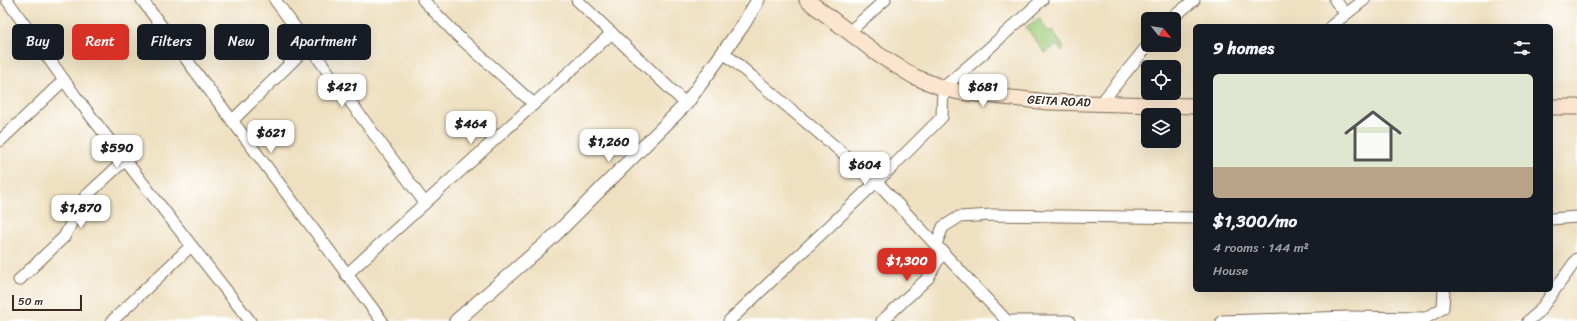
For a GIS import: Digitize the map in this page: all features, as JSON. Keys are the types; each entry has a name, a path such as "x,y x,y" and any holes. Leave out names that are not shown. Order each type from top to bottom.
{"main road":[{"name":"GEITA ROAD","path":"807,0 879,55 915,77 943,88 958,92 1048,102 1193,106"},
{"path":"1553,107 1577,107"}],"street":[{"path":"7,0 64,80 250,321"},
{"path":"142,0 346,275 382,321"},
{"path":"275,0 293,24"},
{"path":"423,0 458,36 534,104"},
{"path":"577,0 686,104"},
{"path":"456,321 553,237 686,104 743,25 758,0"},
{"path":"849,32 885,0"},
{"path":"729,321 877,182 942,117 943,88 1042,0"},
{"path":"1179,12 1194,0"},
{"path":"1335,0 1346,14"},
{"path":"1334,24 1364,0"},
{"path":"346,275 612,33"},
{"path":"723,52 877,182 940,247 1007,321 1070,321"},
{"path":"1101,103 1142,52"},
{"path":"232,121 294,60"},
{"path":"320,60 425,203"},
{"path":"0,141 64,80"},
{"path":"19,280 64,237 85,197 125,160"},
{"path":"882,321 928,278 940,247 943,227 959,217 992,215 1193,218"},
{"path":"1553,219 1577,217"},
{"path":"112,321 191,246"},
{"path":"1528,321 1538,313 1577,259"},
{"path":"1222,321 1426,318 1443,308 1444,292"}],"green space":[{"path":"1039,18 1049,32 1052,30 1064,48 1061,51 1057,45 1045,53 1026,27"}]}
